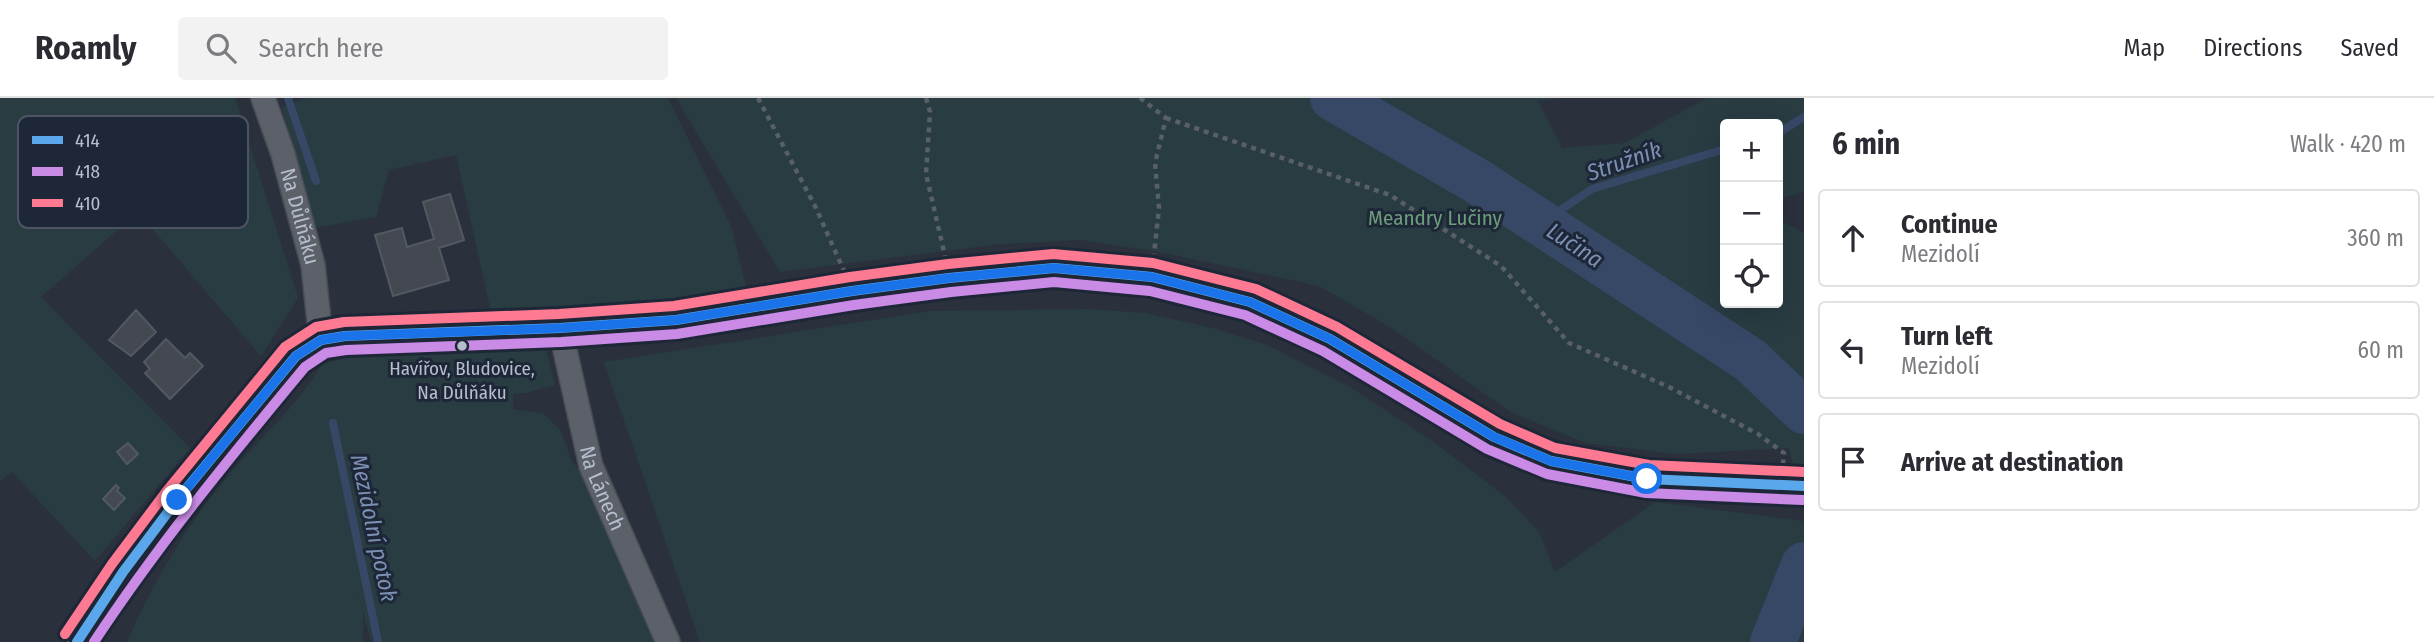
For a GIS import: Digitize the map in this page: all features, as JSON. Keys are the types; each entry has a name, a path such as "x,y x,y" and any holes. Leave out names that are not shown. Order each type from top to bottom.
{"street":[{"name":"Na Důlňáku","path":"263,98 284,154 313,265 321,340"},
{"path":"77,642 123,572 177,500 296,356 321,340 345,336 561,328 676,320 852,291 1054,268 1152,277 1250,302 1330,339 1494,437 1551,461 1647,479 1793,486"},
{"name":"Na Lánech","path":"561,328 591,466 668,642"}],"path":[{"path":"758,98 816,208 852,291"},
{"path":"926,98 930,112 926,174 949,278"},
{"path":"1140,98 1166,118 1390,195 1501,267 1569,343 1669,387 1758,434 1784,453 1793,486"},
{"path":"1152,277 1158,208 1155,163 1166,118"}],"green space":[{"path":"0,98 235,98 241,116 18,116 18,228 120,228 41,297 190,448 95,561 12,472 0,481"},
{"path":"307,98 668,98 731,226 749,299 593,317 492,317 456,155 389,170 376,217 314,228 282,107"},
{"name":"Meandry Lučiny","path":"676,98 1559,98 1538,101 1562,148 1625,143 1707,98 1804,98 1804,192 1783,198 1783,119 1720,119 1720,308 1783,308 1783,222 1804,233 1804,475 1795,475 1789,448 1677,454 1586,443 1512,413 1390,327 1319,286 1155,251 1080,240 1000,244 780,272"},
{"path":"248,139 298,298 261,356 152,228 248,228"},
{"path":"1088,309 1145,313 1213,328 1267,345 1350,387 1432,441 1506,497 1539,532 1555,572 1655,502 1804,521 1804,642 700,642 604,362 930,311"},
{"path":"546,349 555,385 513,394 513,409 544,414 561,431 571,460 582,474 655,642 371,642 358,593 363,613 363,642 127,642 158,579 195,519 235,467 300,396 322,364 360,354"}],"building":[{"path":"450,194 464,240 439,248 449,280 393,296 375,235 402,228 407,247 434,239 423,202"},
{"path":"136,310 156,332 131,356 109,340"},
{"path":"166,339 185,358 190,353 203,366 170,399 145,373 150,369 144,362"},
{"path":"128,443 138,454 127,464 117,452"},
{"path":"116,485 119,488 117,491 125,498 114,510 103,499"}],"waterway":[{"name":"Mezidolní potok","path":"288,98 316,181"},
{"name":"Lučina","path":"1333,98 1477,181 1750,360 1804,411"},
{"name":"Stružník","path":"1783,130 1804,117"},
{"name":"Stružník","path":"1541,223 1592,189 1720,151"},
{"name":"Mezidolní potok","path":"333,423 378,642"},
{"name":"Lučina","path":"1773,642 1804,565"}],"transit line":[{"name":"410","path":"65,634 112,564 166,492 285,347 316,327 344,322 559,314 674,306 850,277 1053,254 1153,263 1256,289 1337,327 1500,424 1555,448 1649,465 1804,472"},
{"name":"414","path":"77,642 123,572 177,500 296,356 321,340 345,336 560,328 676,320 852,291 1054,268 1152,277 1250,302 1330,339 1494,437 1551,461 1647,479 1804,486"},
{"name":"418","path":"94,642 169,536 223,468 305,367 326,353 677,334 854,305 1054,282 1150,291 1245,315 1323,351 1487,449 1547,474 1646,493 1803,500"}],"place":[{"name":"Havířov, Bludovice, Na Důlňáku","path":"462,346"}],"route":[{"path":"177,500 296,356 321,340 345,336 561,328 676,320 852,291 1054,268 1152,277 1250,302 1330,339 1494,437 1551,461 1647,479"}]}
